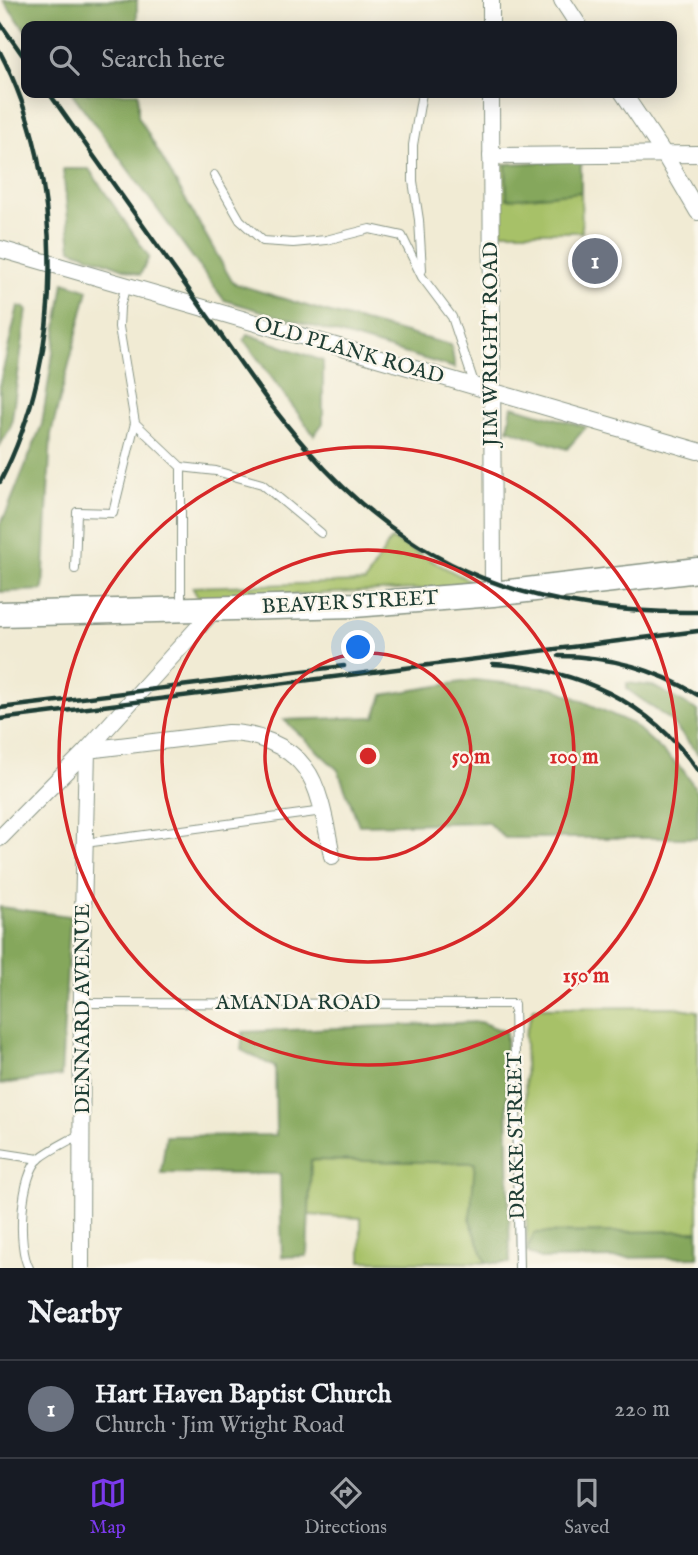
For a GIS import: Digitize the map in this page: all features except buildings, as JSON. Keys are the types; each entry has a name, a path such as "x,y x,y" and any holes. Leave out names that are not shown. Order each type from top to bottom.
{"main road":[{"name":"BEAVER STREET","path":"0,614 354,604 494,594 698,570"}],"street":[{"path":"491,0 491,21"},
{"path":"562,0 576,21"},
{"name":"JIM WRIGHT ROAD","path":"491,98 484,390 494,594"},
{"path":"626,98 698,212"},
{"path":"491,156 698,154"},
{"name":"OLD PLANK ROAD","path":"0,249 698,451"},
{"path":"0,838 87,750 214,610"},
{"path":"87,750 228,733 251,735 283,750 306,768 323,811 332,856"},
{"name":"DENNARD AVENUE","path":"81,1268 87,750"}],"lane":[{"path":"421,98 413,145 413,181 419,220 422,277"},
{"path":"214,175 240,220 263,241 293,243 326,240 370,229 402,236 422,277 452,317 484,390"},
{"path":"75,569 77,512 113,513 135,424 119,327 126,285"},
{"path":"135,424 181,467 216,471 262,484 321,533"},
{"path":"181,467 181,610"},
{"path":"85,843 323,811"},
{"name":"AMANDA ROAD","path":"82,1003 514,1004"},
{"name":"DRAKE STREET","path":"514,1004 519,1268"},
{"path":"29,1268 23,1249 22,1214 29,1171 39,1159 82,1133"},
{"path":"0,1153 39,1159"}],"green space":[{"path":"3,0 137,0 137,21 21,21 21,24"},
{"path":"76,98 138,98 138,116 233,283 323,311 451,345 455,368 224,300"},
{"path":"581,160 581,192 507,199 506,164"},
{"path":"506,164 507,199 581,192 582,232 497,232 500,165"},
{"path":"63,169 89,169 149,257 140,275 71,249"},
{"path":"64,282 88,290 51,434 43,590 0,592 0,524 42,424"},
{"path":"18,306 27,309 11,426 0,445 0,383"},
{"path":"248,334 323,361 323,423 314,435 244,340"},
{"path":"512,406 586,427 567,449 508,429"},
{"path":"391,539 470,581 466,587 199,599 192,587 365,582"},
{"path":"474,680 554,688 633,724 683,770 698,792 698,838 505,838 487,822 359,825 338,770 284,720 375,717 383,695"},
{"path":"627,683 653,686 698,711 698,754 670,720 627,689"},
{"path":"0,907 70,916 61,1076 0,1084"},
{"path":"674,1007 698,1011 698,1231 534,1233 527,1252 525,1035 533,1008"},
{"path":"480,1022 506,1032 510,1263 486,1263 470,1220 475,1163 311,1160 307,1256 282,1257 280,1174 161,1173 166,1136 276,1135 275,1067 241,1050 243,1032"},
{"path":"311,1160 476,1163 470,1220 486,1263 361,1261 361,1218 309,1215"},
{"path":"698,1231 698,1257 540,1259 527,1252 534,1233"}],"railway":[{"path":"0,23 21,53"},
{"path":"0,52 22,101 37,155 46,210 50,267 46,324 37,379 22,433 0,482"},
{"path":"53,98 282,419 348,492 391,527 436,556 483,578 532,594 584,605 639,611 698,612"},
{"path":"0,719 698,631"},
{"path":"559,656 596,658 632,666 665,678 698,695"},
{"path":"493,664 553,673 582,681 609,693 634,707 657,725 679,746 698,771"},
{"path":"0,708 344,666"}],"place":[{"name":"Hart Haven Baptist Church","path":"595,261"}]}
